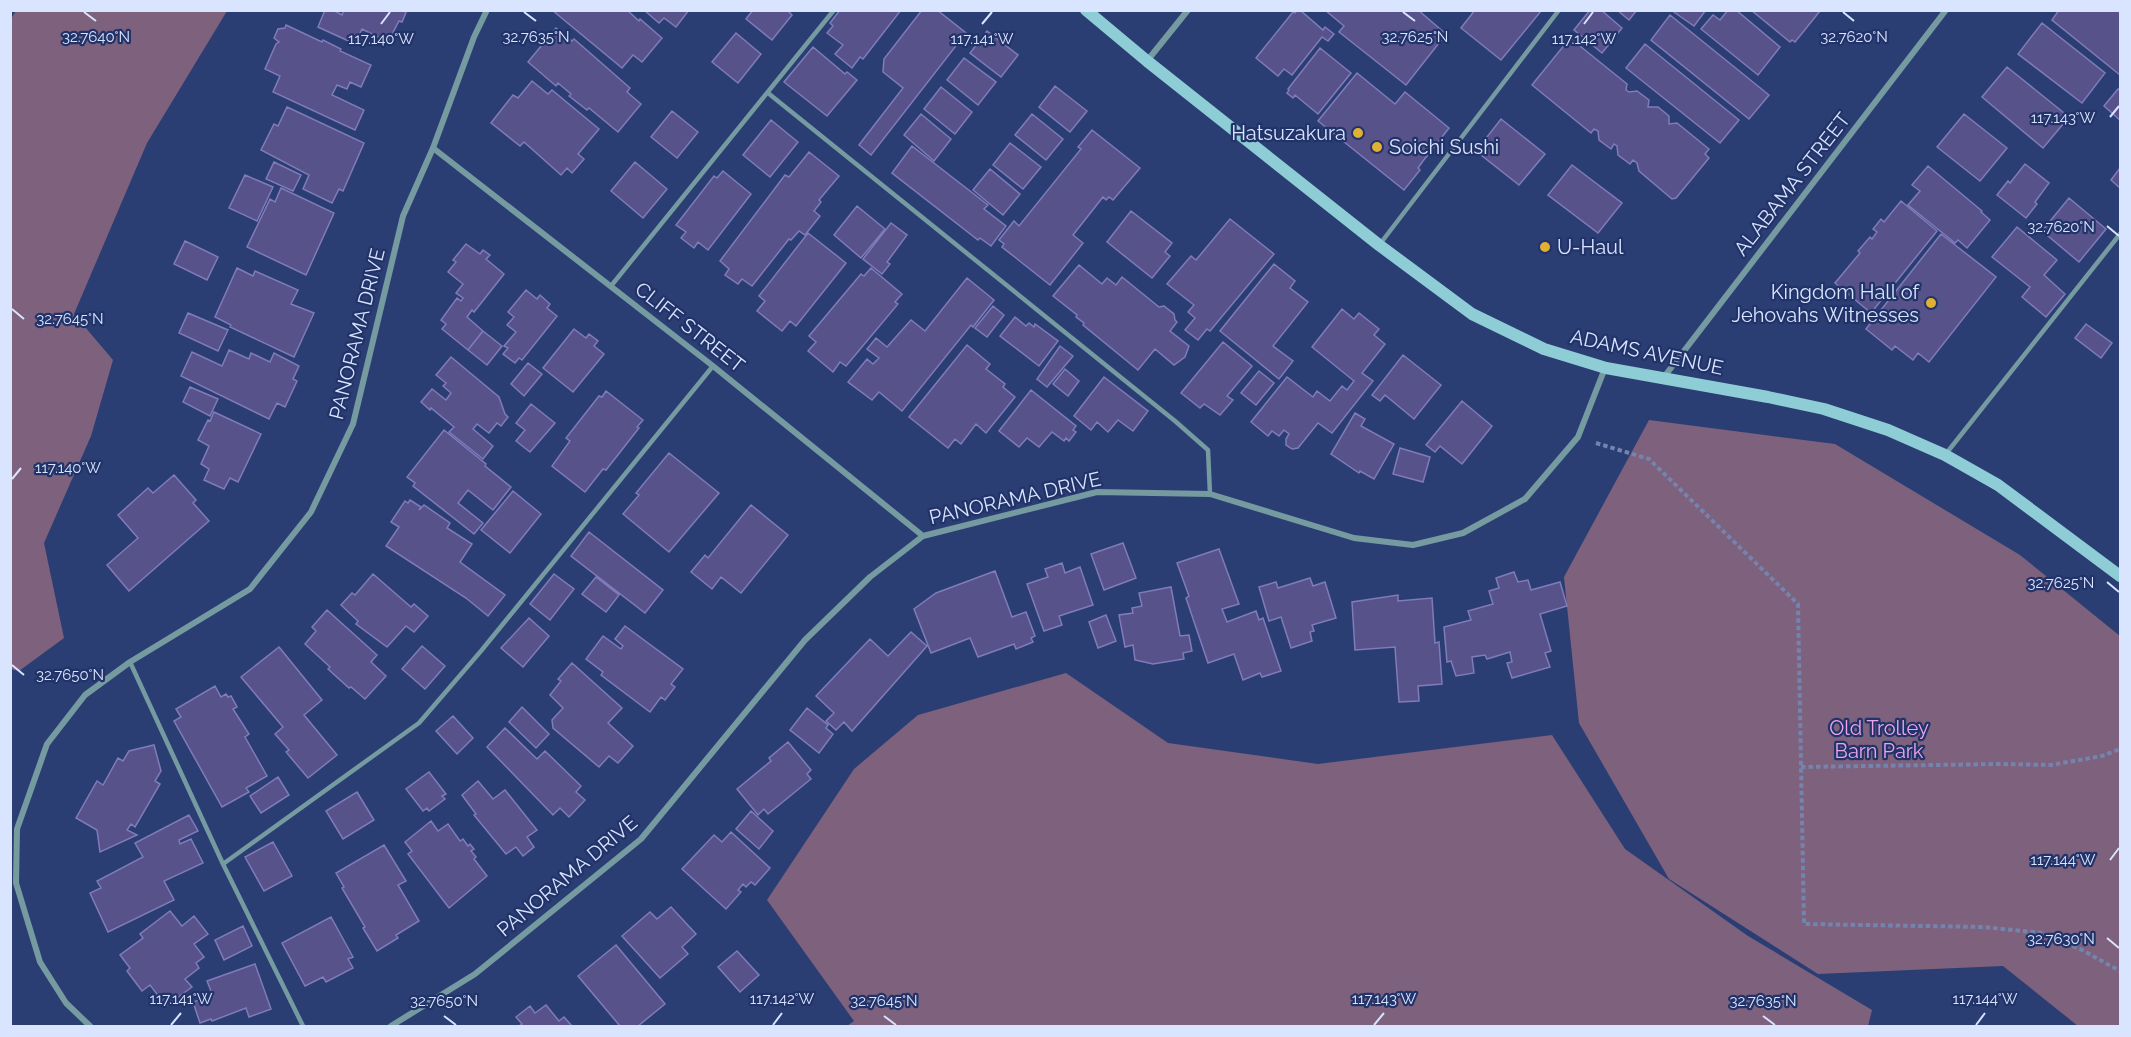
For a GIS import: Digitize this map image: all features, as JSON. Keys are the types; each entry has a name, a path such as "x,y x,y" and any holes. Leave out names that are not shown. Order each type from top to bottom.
{"main road":[{"name":"ADAMS AVENUE","path":"1086,10 1147,62 1379,245 1472,314 1544,349 1606,368 1664,377 1824,409 1888,430 1944,455 1998,485 2121,576"}],"street":[{"name":"PANORAMA DRIVE","path":"90,1026 66,1003 40,963 16,883 17,829 47,744 85,695 130,662 250,589 311,512 353,424 404,216 434,148 474,37 488,10"},
{"path":"1147,62 1188,10"},
{"name":"ALABAMA STREET","path":"1664,377 1946,10"},
{"name":"CLIFF STREET","path":"434,148 713,366 923,536"},
{"name":"PANORAMA DRIVE","path":"391,1026 475,974 641,839 805,640 870,577 923,536 1097,492 1210,494 1354,538 1413,545 1462,533 1525,499 1578,437 1606,368"}],"lane":[{"path":"611,286 834,10"},
{"path":"1379,245 1559,10"},
{"path":"768,93 1208,450 1210,494"},
{"path":"1944,455 2121,234"},
{"path":"223,864 419,723 481,651 713,366"},
{"path":"130,662 223,864 303,1026"}],"path":[{"path":"1578,437 1648,459 1798,604 1804,924 1984,927 2043,933 2121,971"},
{"path":"1801,767 2051,765 2102,756 2121,749"}],"green space":[{"path":"16,11 227,11 147,143 74,314 113,360 91,436 44,543 64,638 19,671 10,669 10,20"},
{"name":"Old Trolley Barn Park","path":"1649,420 1835,444 2020,555 2120,636 2120,1026 2078,1026 2003,966 1818,974 1669,879 1579,723 1564,577"},
{"path":"1066,673 1168,743 1318,764 1552,735 1625,849 1748,936 1872,1010 1868,1026 847,1026 854,1021 767,900 854,769 918,715"}],"building":[{"path":"325,10 333,10 342,15 344,10 407,10 402,22 399,21 388,42 362,29 355,44 318,27"},
{"path":"552,10 627,10 662,38 642,62 633,55 622,68"},
{"path":"644,10 689,10 676,27 664,18 659,23"},
{"path":"753,10 787,10 792,15 772,40 746,19"},
{"path":"840,10 901,10 863,59 860,57 852,68 835,54 843,45 827,33 833,26 830,23"},
{"path":"922,10 937,10 966,33 871,155 859,145 903,88 883,72 884,59"},
{"path":"1297,10 1300,10 1323,30 1325,27 1334,34 1328,41 1322,37 1292,75 1284,69 1278,76 1256,58"},
{"path":"1325,10 1418,10 1446,34 1406,85 1339,32 1344,26"},
{"path":"1475,10 1541,11 1501,60 1461,28"},
{"path":"1590,10 1601,10 1622,28 1602,53 1574,30"},
{"path":"1617,10 1637,10 1629,20"},
{"path":"1675,10 1706,10 1694,26 1674,12"},
{"path":"1728,10 1736,10 1780,47 1758,75 1701,29 1713,15 1720,20"},
{"path":"1751,10 1820,11 1795,42 1792,40 1790,42"},
{"path":"2059,10 2118,10 2120,13 2120,75 2052,20"},
{"path":"1670,15 1769,95 1749,119 1651,40"},
{"path":"2042,23 2105,73 2082,103 2018,54"},
{"path":"286,25 322,42 323,40 341,49 340,51 371,65 361,87 350,82 347,89 337,85 332,95 364,110 355,130 273,92 280,76 265,69 279,42 274,38 278,29 285,28"},
{"path":"556,28 572,41 574,39 630,88 627,92 641,104 618,132 589,108 587,110 569,96 571,94 558,83 556,86 528,62"},
{"path":"987,31 1018,55 1001,77 970,53"},
{"path":"736,33 761,54 738,83 712,62"},
{"path":"1570,38 1627,84 1626,90 1637,91 1649,100 1648,107 1658,107 1669,116 1669,124 1677,123 1709,149 1705,154 1709,158 1676,198 1672,199 1639,171 1637,163 1633,160 1630,164 1618,155 1617,146 1614,144 1611,149 1599,140 1598,131 1594,129 1591,133 1532,85"},
{"path":"1645,44 1739,120 1720,143 1626,68"},
{"path":"813,47 845,74 847,72 857,80 827,116 784,82"},
{"path":"1320,48 1351,73 1318,114 1295,95 1293,98 1287,93"},
{"path":"964,58 996,82 978,105 947,80"},
{"path":"2007,67 2069,117 2043,148 1982,97"},
{"path":"1357,73 1395,104 1405,92 1449,128 1404,190 1318,121"},
{"path":"532,81 548,94 552,90 599,129 578,154 584,159 572,173 567,168 561,175 524,142 520,146 491,123 513,95 518,98"},
{"path":"1055,86 1087,111 1070,132 1039,107"},
{"path":"941,87 972,112 955,134 924,109"},
{"path":"2118,89 2120,90 2120,120 2104,106"},
{"path":"287,107 364,143 343,191 339,189 332,203 303,189 309,175 261,150 274,124 278,126"},
{"path":"672,111 698,132 677,158 651,137"},
{"path":"921,114 951,139 934,161 904,135"},
{"path":"1032,114 1063,139 1046,160 1015,135"},
{"path":"1964,114 2007,148 1980,181 1937,147"},
{"path":"1501,119 1545,154 1519,185 1476,151"},
{"path":"771,120 798,142 770,177 743,155"},
{"path":"1092,130 1140,168 1113,200 1109,197 1106,200 1103,197 1073,235 1083,243 1050,285 1002,247 1004,244 999,240 1014,221 1019,226 1081,149 1078,147"},
{"path":"1010,143 1041,167 1023,189 993,165"},
{"path":"912,146 988,205 984,209 1006,226 991,246 980,238 978,240 892,173"},
{"path":"809,152 839,176 819,200 821,202 814,211 820,216 805,235 799,231 791,240 789,239 752,286 742,279 738,284 725,275 729,269 720,261 785,175 789,177"},
{"path":"274,162 301,175 293,191 266,179"},
{"path":"635,162 667,189 643,218 611,191"},
{"path":"2025,164 2049,183 2026,218 1997,195"},
{"path":"1572,165 1622,203 1598,233 1548,195"},
{"path":"1928,166 1990,220 1967,248 1958,240 1955,243 1908,205 1920,191 1912,185"},
{"path":"2120,168 2120,188 2111,180"},
{"path":"990,169 1020,194 1003,215 973,190"},
{"path":"723,171 751,194 708,250 698,242 694,248 681,238 686,232 676,225 714,176 717,178"},
{"path":"245,175 273,187 257,221 229,208"},
{"path":"281,188 334,213 306,275 247,247 270,199 275,202"},
{"path":"2069,198 2106,229 2079,262 2042,231"},
{"path":"1901,201 1937,231 1871,313 1835,283 1860,253 1858,251 1870,237 1872,239 1877,232 1873,229 1881,219 1884,222"},
{"path":"857,206 885,229 861,258 834,235"},
{"path":"1131,211 1172,243 1165,252 1170,256 1152,278 1107,242"},
{"path":"1230,219 1274,254 1210,331 1207,329 1198,340 1185,330 1195,318 1188,312 1194,305 1167,284 1191,256 1196,260"},
{"path":"891,223 907,235 887,262 890,264 882,274 863,259"},
{"path":"2017,227 2057,260 2044,275 2065,294 2046,317 2022,297 2030,287 1992,257"},
{"path":"808,233 846,263 796,326 790,321 782,331 757,311 765,301 759,296"},
{"name":"Kingdom Hall of Jehovahs Witnesses","path":"1941,234 1996,277 1929,362 1918,353 1913,360 1895,346 1892,350 1866,329"},
{"path":"185,241 218,257 207,280 174,264"},
{"path":"466,244 480,254 483,250 490,255 486,259 504,274 474,312 472,310 467,317 483,331 468,350 442,329 446,324 441,320 457,298 461,301 463,298 456,293 463,284 448,272 456,262 453,260"},
{"path":"1274,264 1295,281 1290,288 1308,302 1273,346 1293,361 1279,379 1220,331"},
{"path":"1079,265 1102,284 1107,278 1116,285 1122,277 1159,307 1164,306 1174,314 1177,322 1170,331 1189,346 1185,357 1174,365 1155,349 1138,370 1083,325 1084,323 1076,317 1077,315 1053,296"},
{"path":"237,268 253,276 255,271 298,290 291,304 314,313 294,357 230,327 231,325 215,317"},
{"path":"871,268 902,294 895,302 898,304 846,366 840,362 833,372 808,351 816,342 809,336 861,274 864,276"},
{"path":"967,278 994,300 902,411 879,392 872,400 848,382 867,359 873,364 879,358 867,349 876,338 887,347 911,320 925,331"},
{"path":"526,290 537,299 540,295 550,304 547,308 557,316 522,360 519,358 515,363 503,354 508,348 504,346 516,332 507,325 514,317 508,312"},
{"path":"993,306 1004,315 987,337 975,328"},
{"path":"1342,309 1354,319 1359,313 1379,329 1374,335 1385,344 1362,373 1373,381 1332,433 1318,423 1298,448 1292,449 1286,445 1289,434 1284,430 1279,436 1272,431 1268,436 1251,422 1287,377 1313,397 1317,391 1330,401 1342,386 1347,390 1354,381 1312,347"},
{"path":"188,313 228,330 218,351 179,333"},
{"path":"1015,317 1026,326 1029,323 1034,327 1035,324 1058,341 1039,366 1000,336"},
{"path":"2086,324 2112,343 2101,358 2075,338"},
{"path":"574,329 586,338 589,334 598,341 594,346 604,354 573,392 543,368"},
{"path":"483,331 502,346 487,365 468,350"},
{"path":"1223,342 1252,366 1227,396 1233,400 1220,415 1204,404 1200,408 1181,393"},
{"path":"967,345 990,364 986,369 1005,384 1003,387 1015,397 986,433 976,424 961,444 955,439 948,448 909,417"},
{"path":"1060,346 1073,356 1047,387 1037,379"},
{"path":"229,350 249,359 251,353 270,362 274,353 299,366 293,379 297,381 285,407 277,403 269,419 181,376 192,352 222,366"},
{"path":"1403,355 1441,385 1414,419 1385,395 1380,401 1372,395"},
{"path":"451,357 499,397 508,417 501,426 497,423 489,433 477,424 473,429 493,446 483,459 449,432 454,427 421,402 432,389 446,400 451,393 443,386 446,383 436,375"},
{"path":"528,363 542,374 524,396 511,384"},
{"path":"1065,369 1079,381 1068,396 1053,384"},
{"path":"1259,371 1274,383 1256,405 1241,393"},
{"path":"1104,377 1148,411 1133,431 1118,420 1108,432 1097,422 1091,430 1074,416"},
{"path":"190,387 218,399 210,416 183,402"},
{"path":"1031,390 1076,426 1073,430 1076,432 1069,441 1066,438 1064,441 1052,432 1039,447 1027,438 1019,447 999,431"},
{"path":"606,391 643,420 606,470 603,469 585,492 552,466 570,441 566,438 599,396 602,397"},
{"path":"1462,401 1492,426 1462,464 1440,446 1435,452 1426,445"},
{"path":"531,404 555,423 530,452 516,441 525,430 516,423"},
{"path":"214,412 261,434 238,482 230,478 224,489 204,480 209,469 201,464 209,446 198,440"},
{"path":"1355,413 1365,419 1361,426 1394,444 1374,479 1360,471 1359,473 1331,454"},
{"path":"444,430 511,487 493,510 468,490 458,503 483,523 474,534 413,486 415,483 407,477"},
{"path":"1400,448 1430,457 1423,482 1393,474"},
{"path":"669,453 719,493 669,552 623,514 639,495 636,493"},
{"path":"174,475 196,500 193,503 209,521 129,591 107,565 138,538 118,515 148,488 153,493"},
{"path":"513,491 541,514 510,553 481,530"},
{"path":"410,500 421,507 419,510 424,505 450,523 447,528 472,544 460,562 505,595 488,616 466,598 386,546 399,527 391,522 405,501 408,503"},
{"path":"751,505 788,535 741,593 721,577 712,589 691,572 705,555 708,558"},
{"path":"589,532 663,590 645,613 571,556"},
{"path":"1123,543 1136,578 1104,590 1091,554"},
{"path":"1219,549 1239,604 1222,609 1227,622 1256,611 1259,620 1263,618 1281,671 1262,677 1260,673 1243,680 1234,654 1208,663 1177,563"},
{"path":"1062,563 1065,573 1080,567 1093,605 1059,616 1062,625 1044,631 1027,584 1048,577 1045,569"},
{"path":"995,571 1012,617 1026,612 1035,636 1031,638 1033,642 1016,649 1014,644 978,657 970,638 931,653 914,609 936,593"},
{"path":"1514,572 1518,582 1528,580 1531,590 1560,582 1567,606 1540,614 1551,651 1545,653 1550,667 1512,678 1507,663 1512,662 1510,652 1487,659 1485,655 1472,657 1474,673 1456,676 1451,661 1447,662 1444,627 1471,620 1468,611 1493,604 1489,591 1499,588 1496,578"},
{"path":"373,574 411,607 414,604 428,616 414,632 406,626 387,647 356,624 358,621 341,605 352,593 355,595"},
{"path":"554,574 574,589 550,620 530,604"},
{"path":"596,577 619,595 606,612 582,594"},
{"path":"1310,578 1313,586 1325,582 1336,618 1312,625 1314,631 1310,632 1312,641 1291,648 1281,617 1269,621 1259,587 1276,582 1278,588"},
{"path":"1171,587 1180,636 1189,635 1192,651 1183,653 1184,659 1153,664 1135,660 1133,645 1125,647 1119,615 1133,613 1132,608 1142,606 1139,593"},
{"path":"1398,595 1398,601 1432,598 1435,643 1439,642 1442,684 1418,686 1419,701 1399,702 1395,647 1355,650 1352,602"},
{"path":"327,610 377,655 371,662 386,676 365,699 328,669 330,667 305,644 316,631 312,627"},
{"path":"1106,615 1116,641 1098,648 1089,622"},
{"path":"529,618 549,636 523,667 501,648"},
{"path":"625,626 683,669 671,684 675,687 665,700 661,697 650,712 601,675 603,672 586,659 603,636 621,649 623,646 615,639"},
{"path":"911,632 927,646 852,731 844,722 836,730 826,721 834,713 816,696 870,639 888,656"},
{"path":"422,646 445,666 425,689 402,669"},
{"path":"279,647 322,700 304,715 337,755 308,778 286,752 289,750 275,734 283,727 241,677"},
{"path":"572,663 622,708 608,723 633,746 618,763 609,756 599,767 553,728 552,720 563,708 550,695 561,681 558,679"},
{"path":"215,686 221,697 226,694 228,697 231,696 237,707 233,709 249,734 245,737 267,776 246,788 249,792 222,807 174,721 181,717 176,709"},
{"path":"522,707 549,734 536,748 509,722"},
{"path":"807,708 828,725 826,728 833,734 819,753 790,730"},
{"path":"453,716 473,738 457,754 436,731"},
{"path":"505,728 537,759 545,751 581,786 576,792 585,800 569,817 560,808 553,815 487,747"},
{"path":"788,742 811,770 807,774 811,779 768,814 764,809 758,815 737,789 771,761 769,758"},
{"path":"154,745 161,771 155,781 160,784 135,827 131,824 127,830 137,835 100,852 97,830 76,818 97,781 103,785 118,758 123,761 129,751"},
{"path":"429,772 446,794 442,796 445,799 429,811 427,808 423,811 406,789"},
{"path":"278,777 289,795 261,813 250,796"},
{"path":"478,781 493,799 505,790 537,830 527,837 534,847 523,856 516,847 506,854 474,815 476,814 462,795"},
{"path":"357,792 374,820 343,839 326,811"},
{"path":"751,811 773,831 759,849 736,829"},
{"path":"189,815 198,831 179,840 180,844 191,839 203,863 164,881 174,900 108,932 90,893 101,888 97,881 143,857 135,843"},
{"path":"431,821 438,831 448,824 460,841 463,839 468,846 470,844 474,849 471,851 476,857 474,859 487,876 449,908 408,854 412,851 405,842"},
{"path":"731,832 770,868 755,885 751,882 746,887 743,884 738,890 741,892 726,909 682,869 714,835 722,842"},
{"path":"273,842 292,876 264,891 245,857"},
{"path":"384,845 406,881 398,885 419,921 396,935 398,938 377,951 336,873"},
{"path":"671,907 696,934 682,947 688,954 660,978 622,936 650,912 657,919"},
{"path":"170,911 182,926 194,916 208,934 194,944 204,957 196,963 199,968 185,979 192,987 166,1006 150,985 142,991 127,971 130,968 120,955 143,938 140,934"},
{"path":"331,917 353,957 348,959 353,968 326,982 323,977 305,986 282,943"},
{"path":"243,926 252,946 224,960 215,940"},
{"path":"616,945 665,1004 638,1026 620,1026 578,976"},
{"path":"737,951 759,975 740,992 718,967"},
{"path":"255,964 271,1009 249,1017 246,1008 212,1021 211,1019 200,1023 193,1002 213,996 207,981"},
{"path":"546,1005 559,1021 564,1017 572,1026 519,1026 522,1024 516,1017 530,1006 535,1013"}],"place":[{"name":"Hatsuzakura","path":"1358,133"},
{"name":"Soichi Sushi","path":"1377,147"},
{"name":"U-Haul","path":"1545,247"},
{"name":"Kingdom Hall of Jehovahs Witnesses","path":"1931,303"}]}
